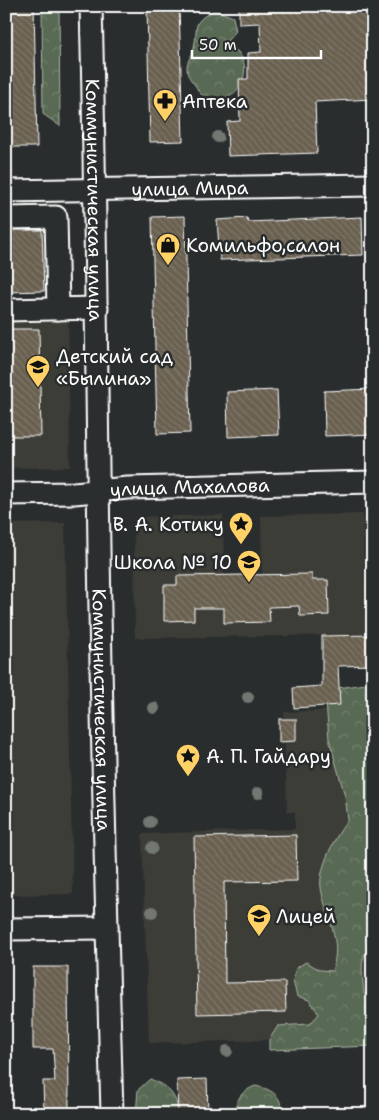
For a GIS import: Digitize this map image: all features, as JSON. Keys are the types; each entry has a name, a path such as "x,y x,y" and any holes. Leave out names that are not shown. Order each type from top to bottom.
{"street":[{"name":"Коммунистическая улица","path":"90,6 96,190 98,491 112,1114"},
{"name":"улица Мира","path":"6,190 373,185"},
{"path":"6,218 56,217 58,309"},
{"path":"6,310 97,308"},
{"name":"улица Махалова","path":"6,494 98,491 128,488 373,482"},
{"path":"6,929 107,928"}],"shaded area":[{"name":"Детский сад «Былина»","path":"68,309 70,467 6,468 6,310"},
{"name":"Школа № 10","path":"363,514 365,635 135,638 134,517 223,515 224,575 262,574 261,516"},
{"name":"Школа № 10","path":"65,523 73,894 6,895 6,524"},
{"name":"Лицей","path":"373,709 373,1046 269,1050 268,1040 149,1043 142,834 295,829 295,812 287,812 284,712"}],"green space":[{"path":"42,6 59,6 60,126 43,114"},
{"path":"215,10 233,17 236,31 226,42 238,52 243,62 244,72 242,82 236,91 220,101 211,100 201,94 190,78 187,68 193,50 197,25 202,18"},
{"path":"373,683 373,943 365,954 362,967 364,994 373,994 373,1046 269,1050 269,1040 278,1026 310,1024 319,1014 309,1000 297,996 293,981 296,968 306,962 320,970 332,971 335,959 335,938 323,899 321,880 322,871 329,852 348,820 345,796 329,739 326,702 338,688"},
{"path":"150,1079 162,1085 174,1096 178,1114 136,1114 138,1090"},
{"path":"255,1086 275,1094 280,1102 280,1114 236,1114 240,1096"}],"building":[{"path":"6,6 34,6 37,147 8,147"},
{"path":"147,6 179,6 183,141 150,142"},
{"path":"239,6 373,6 373,99 315,102 317,153 228,156 227,122 240,121 239,79 248,79 248,53 261,52 260,23 239,24"},
{"path":"185,216 190,433 157,434 152,217"},
{"path":"362,217 363,255 220,260 217,220 247,218 248,222"},
{"path":"6,230 42,230 44,291 6,292"},
{"path":"6,329 39,329 41,436 6,436"},
{"path":"373,389 373,434 325,436 324,391"},
{"path":"277,390 279,435 228,437 227,392"},
{"path":"312,574 312,580 328,580 329,615 300,616 299,606 269,607 270,622 224,623 224,608 194,608 194,620 164,621 164,585 177,585 177,576"},
{"path":"373,635 373,665 338,666 340,705 294,708 293,688 322,686 322,636"},
{"path":"279,719 296,719 296,741 279,742"},
{"path":"296,835 297,881 224,882 225,983 285,982 286,1012 197,1014 194,837"},
{"path":"33,967 68,967 69,1113 44,1113 43,1081 55,1081 53,1049 33,1049"},
{"path":"207,1079 208,1114 178,1114 177,1080"}],"place":[{"name":"Аптека","path":"165,122"},
{"name":"Комильфо,салон","path":"168,266"},
{"name":"Детский сад «Былина»","path":"38,388"},
{"name":"В. А. Котику","path":"241,545"},
{"name":"Школа № 10","path":"249,583"},
{"name":"А. П. Гайдару","path":"188,777"},
{"name":"Лицей","path":"259,937"}]}
